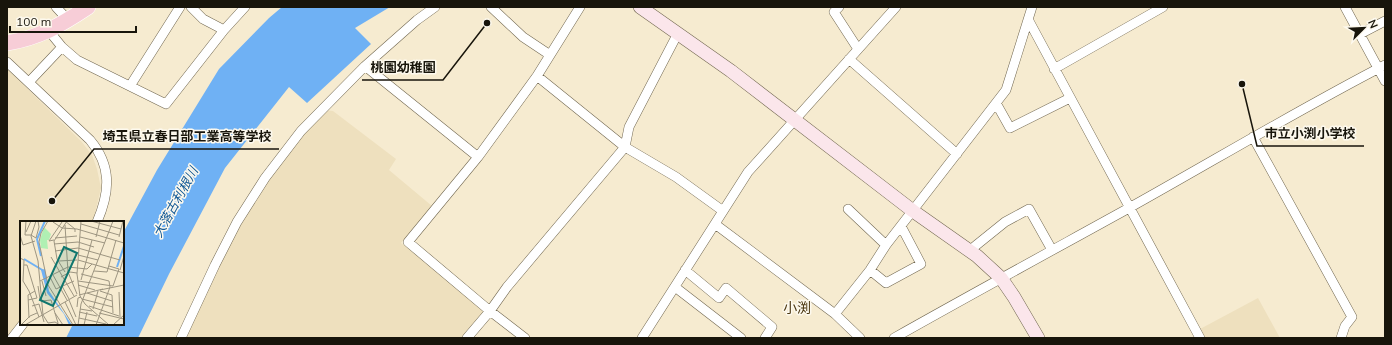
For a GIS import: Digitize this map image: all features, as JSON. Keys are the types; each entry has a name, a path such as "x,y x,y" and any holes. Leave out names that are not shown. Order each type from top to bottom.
{"main road":[{"path":"7,42 28,38 49,31 88,7"}],"street":[{"path":"56,7 68,20"},
{"path":"130,86 180,7"},
{"path":"191,7 203,19 224,30"},
{"path":"49,31 62,47 77,60 166,104 224,30 245,7"},
{"path":"181,338 236,222 265,178 301,131 365,66 417,20 435,7"},
{"path":"491,7 523,37 550,55"},
{"path":"524,338 408,242 478,157 537,76 580,7"},
{"path":"640,7 731,71 913,211 977,256 1001,278 1038,338"},
{"path":"839,7 834,12 858,49"},
{"path":"642,338 748,172 896,7"},
{"path":"835,314 870,270 886,245 1006,90 1032,7"},
{"path":"1054,69 1163,7"},
{"path":"1345,7 1360,34 1382,67 1385,81"},
{"path":"1028,21 1200,338"},
{"path":"1360,34 1385,21"},
{"path":"467,338 490,311 507,287 624,147 629,127 678,33"},
{"path":"29,82 62,47"},
{"path":"849,59 957,154"},
{"path":"7,62 90,140 98,150 104,162 107,174 107,187 104,206 98,221"},
{"path":"365,66 478,157"},
{"path":"894,338 1130,208 1253,137 1382,67"},
{"path":"537,76 624,147 676,177 723,211"},
{"path":"996,103 1010,128 1070,98"},
{"path":"1253,137 1352,317 1345,326 1340,338"},
{"path":"848,209 886,245"},
{"path":"969,251 1005,222 1029,209 1052,250"},
{"path":"715,224 835,314 860,338"},
{"path":"870,270 886,283 921,264 901,226"},
{"path":"686,270 718,298 726,288 772,327 765,338"},
{"path":"675,286 741,338"},
{"path":"12,338 22,325"}],"shaded area":[{"path":"7,69 81,141 92,155 101,188 92,221 20,221 20,321 7,338"},
{"path":"324,110 333,111 396,159 389,170 432,206 401,243 485,311 462,338 184,338 228,245 263,184"},
{"path":"1258,298 1280,338 1205,338 1200,329"}],"water":[{"name":"大落古利根川","path":"282,7 390,7 355,28 371,44 307,103 289,87 225,168 169,274 138,338 66,338 72,325 124,325 124,231 157,170 219,69 269,18"}],"place":[{"name":"桃園幼稚園","path":"487,23"},
{"name":"市立小渕小学校","path":"1242,84"},
{"name":"埼玉県立春日部工業高等学校","path":"52,201"}],"district":[{"name":"小渕","path":"797,308"}]}
